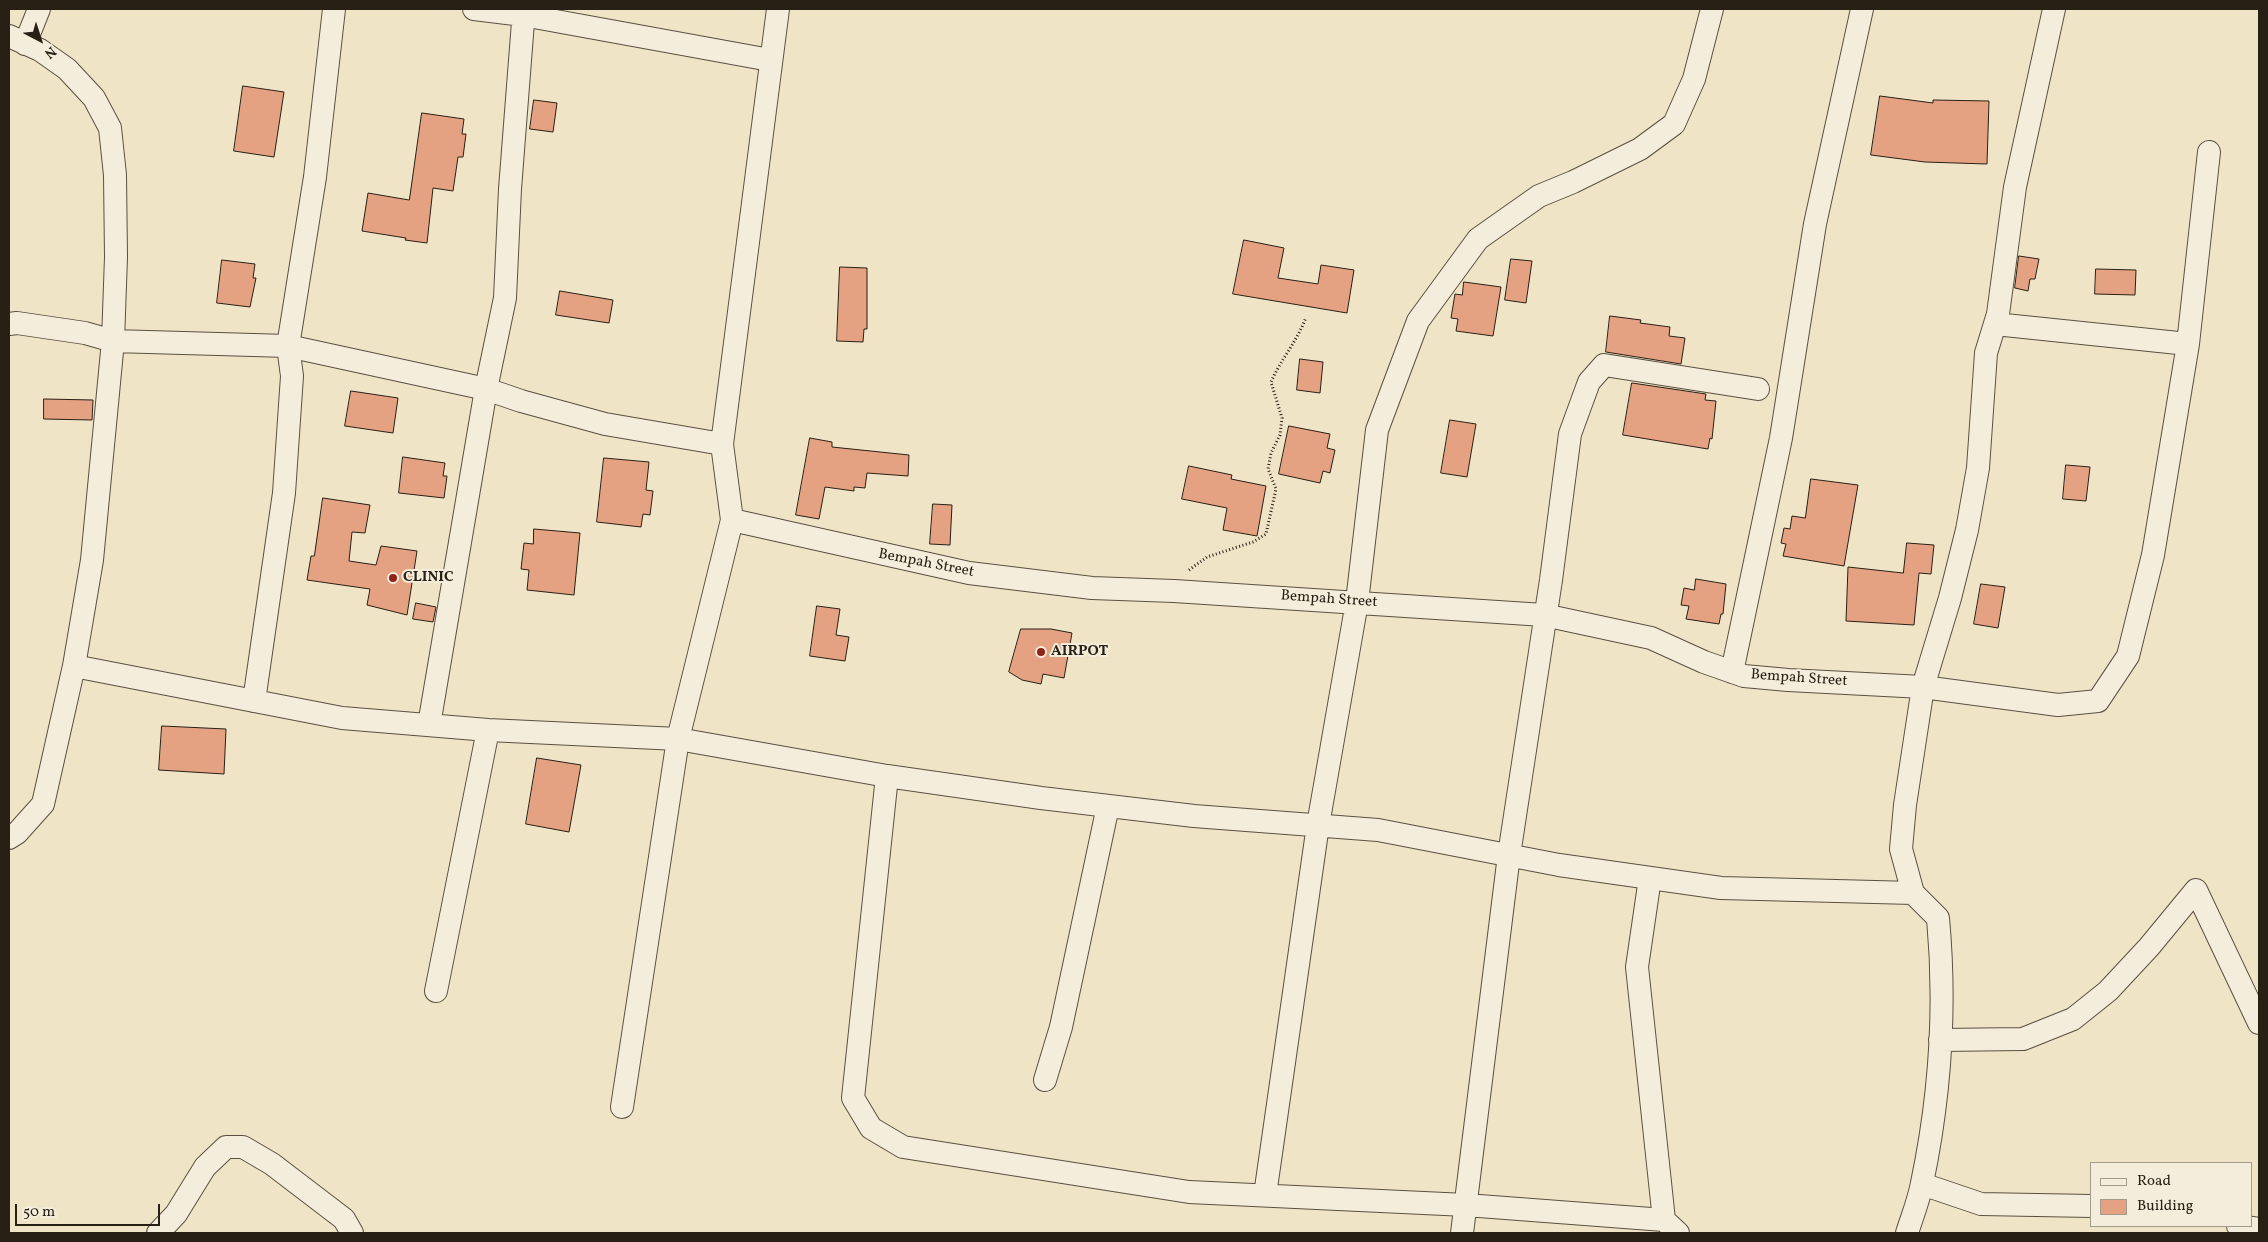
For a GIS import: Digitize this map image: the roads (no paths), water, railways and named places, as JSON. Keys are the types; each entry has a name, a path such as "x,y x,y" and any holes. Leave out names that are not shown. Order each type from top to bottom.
{"street":[{"path":"9,838 17,833 43,804 74,666 92,560 112,342 116,175 110,128 94,98 68,69 40,50 17,40 39,9"},
{"path":"254,701 284,493 292,376 288,346 315,177 334,9"},
{"path":"474,9 523,12 770,60"},
{"path":"622,1107 678,739 732,520 722,444 737,346 770,60 778,9"},
{"path":"1265,1196 1318,825 1357,602 1377,430 1418,321 1478,239 1539,196 1574,182 1640,149 1674,124 1694,78 1712,9"},
{"path":"1732,672 1781,438 1815,224 1862,9"},
{"path":"1907,1233 1922,1184 1932,1120 1940,1040 1941,955 1938,918 1913,893 1901,849 1905,805 1923,687 1950,598 1967,530 1978,468 1986,353 1995,324 2015,187 2054,9"},
{"path":"429,725 486,389 505,298 510,189 523,12"},
{"path":"1995,324 2188,344 2209,152"},
{"path":"9,324 17,323 84,333 112,342 288,346 486,389 521,402 604,424 722,444"},
{"name":"Bempah Street","path":"732,520 969,573 1092,588 1357,602 1544,616 1651,638 1744,676 1923,687 2058,706 2098,702 2128,656 2153,555 2188,344"},
{"path":"1462,1233 1509,855 1570,434 1589,382 1604,365 1758,389"},
{"path":"74,666 342,718 488,730 678,739 887,776 1108,806 1194,816 1378,830 1509,855 1721,888 1913,893"},
{"path":"436,992 488,730"},
{"path":"887,776 853,1098 871,1128 902,1147 1189,1192 1466,1205 1671,1227 1637,967 1650,878"},
{"path":"1045,1080 1061,1027 1108,806"},
{"path":"1940,1040 2023,1039 2073,1019 2108,991 2149,947 2196,890 2259,1023"},
{"path":"158,1233 176,1214 205,1167 226,1148 243,1147 272,1164 344,1219 352,1233"},
{"path":"1922,1184 1981,1204 2090,1206"},
{"path":"2245,1227 2259,1229"}],"place":[{"name":"CLINIC","path":"393,578"},
{"name":"AIRPOT","path":"1041,652"}]}
